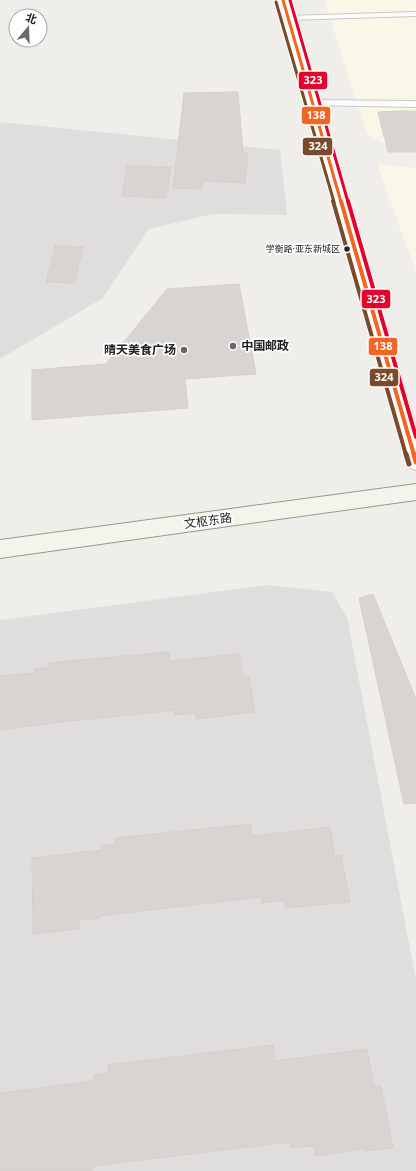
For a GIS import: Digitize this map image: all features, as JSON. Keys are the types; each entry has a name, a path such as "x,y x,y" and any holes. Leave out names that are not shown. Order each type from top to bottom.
{"street":[{"path":"282,0 416,462"},
{"name":"文枢东路","path":"0,549 416,492"}],"lane":[{"path":"288,18 416,14"},
{"path":"312,103 416,104"}],"shaded area":[{"path":"324,0 416,0 416,153 397,151 367,134"},
{"path":"0,122 280,150 287,215 213,214 149,229 103,298 0,359"},
{"path":"377,164 416,168 416,272"},
{"path":"268,585 332,592 347,617 416,980 416,1171 0,1171 0,620"}],"building":[{"path":"238,92 243,153 248,153 245,183 204,181 202,189 173,188 184,93"},
{"path":"416,111 416,152 388,152 378,112"},
{"path":"127,166 171,167 166,198 122,196"},
{"path":"55,246 83,247 75,283 46,282"},
{"name":"晴天美食广场","path":"239,284 256,374 185,379 188,408 32,420 32,370 106,364 167,289"},
{"path":"373,594 416,699 416,803 404,804 359,598"},
{"path":"169,652 170,661 239,654 243,677 249,677 255,712 196,719 195,713 175,715 175,710 0,730 0,676 35,673 35,669 48,668 48,663"},
{"path":"250,824 252,836 330,827 335,856 341,855 350,902 285,908 284,900 262,903 261,897 100,916 100,918 79,920 79,929 33,934 32,858 101,850 101,846 116,844 115,838"},
{"path":"273,1045 275,1061 367,1049 374,1087 381,1086 393,1148 365,1151 365,1148 316,1156 314,1146 291,1148 290,1142 92,1166 92,1171 0,1171 0,1093 94,1081 94,1075 109,1073 108,1065"}],"transit line":[{"name":"138","path":"283,0 416,462"},
{"name":"323","path":"290,0 416,437"},
{"name":"324","path":"276,2 409,464"}],"place":[{"name":"学衡路·亚东新城区","path":"347,249"},
{"name":"中国邮政","path":"233,346"},
{"name":"晴天美食广场","path":"184,350"}]}
